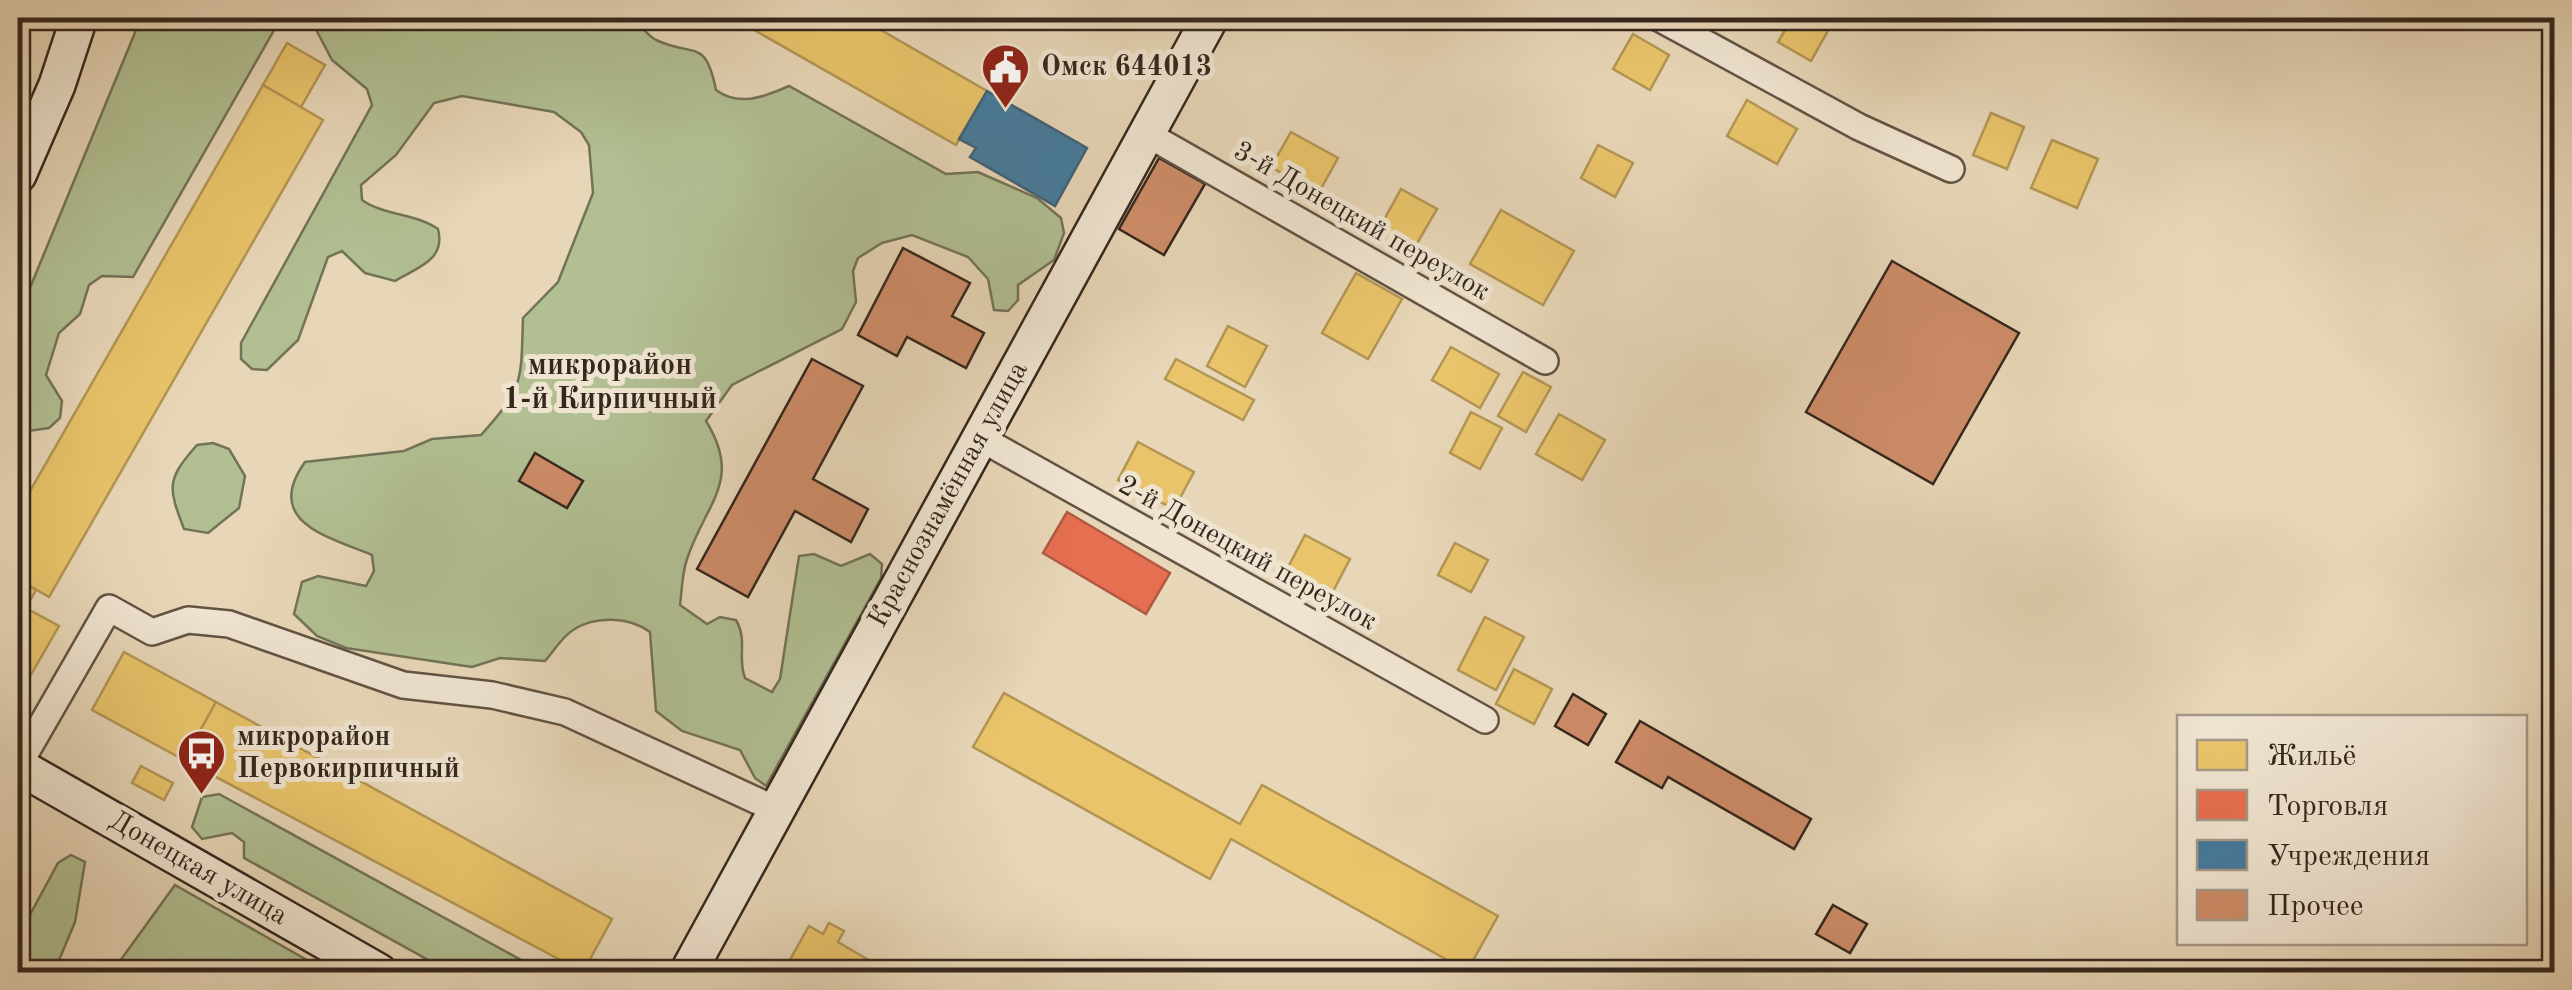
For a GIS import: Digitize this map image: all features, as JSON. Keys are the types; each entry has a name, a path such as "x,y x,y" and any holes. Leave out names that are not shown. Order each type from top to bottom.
{"street":[{"path":"18,175 57,85 79,18"},
{"name":"Краснознамённая улица","path":"688,972 1210,18"},
{"path":"1659,18 1858,127 1951,170"},
{"name":"3-й Донецкий переулок","path":"1147,134 1545,361"},
{"name":"2-й Донецкий переулок","path":"980,438 1485,720"},
{"path":"18,766 109,608 152,632 188,620 229,624 403,685 492,694 565,712 777,810"},
{"name":"Донецкая улица","path":"18,766 379,972"}],"green space":[{"path":"141,18 281,18 133,277 102,276 89,285 80,314 59,333 46,375 62,401 60,418 49,428 20,432 18,317"},
{"path":"310,18 633,18 656,40 702,56 716,90 725,95 752,98 789,86 946,174 978,172 1037,198 1061,218 1064,233 1054,260 1018,285 1018,300 1008,311 994,310 988,279 968,257 912,235 882,243 858,258 853,271 856,302 842,329 732,385 706,421 717,442 721,476 687,559 680,605 707,624 720,617 736,620 745,678 772,692 780,679 799,556 814,554 841,566 870,554 882,564 881,578 766,786 755,778 740,750 682,731 656,711 650,632 633,623 602,620 582,625 565,637 545,661 500,658 472,667 346,648 317,636 294,614 302,582 318,576 366,586 374,571 372,555 321,533 296,513 291,499 294,482 305,462 404,451 432,439 481,435 513,394 520,370 523,318 558,282 593,193 589,145 581,132 554,112 462,96 434,103 396,155 361,185 362,200 438,229 434,255 395,281 365,273 342,251 328,257 298,340 267,370 252,369 241,359 241,343 372,105 367,89 332,60"},
{"path":"213,443 229,449 245,476 239,508 208,533 184,529 173,493 175,476 197,445"},
{"path":"219,794 543,972 450,972 244,858 244,842 232,833 202,839 192,827 202,797"},
{"path":"71,855 85,862 75,922 57,965 18,967 18,937 58,863"},
{"path":"175,885 328,972 207,972 173,960 163,972 112,972"}],"building: Жильё":[{"path":"733,18 860,18 987,91 956,145"},
{"path":"1521,18 1542,18 1537,27"},
{"path":"1792,18 1812,18 1830,27 1811,61 1778,42"},
{"path":"1633,34 1669,55 1650,90 1613,69"},
{"path":"287,43 325,65 301,107 263,85"},
{"path":"263,85 323,120 49,597 18,579 18,512"},
{"path":"1747,100 1797,129 1777,164 1727,136"},
{"path":"1991,113 2024,127 2007,169 1973,155"},
{"path":"1291,132 1338,158 1318,194 1271,167"},
{"path":"2052,140 2098,159 2077,208 2031,188"},
{"path":"1598,145 1633,163 1615,197 1581,178"},
{"path":"1401,189 1437,209 1415,247 1380,227"},
{"path":"1501,210 1574,251 1543,305 1470,264"},
{"path":"1356,273 1402,299 1368,359 1322,333"},
{"path":"1228,326 1267,346 1245,387 1207,366"},
{"path":"1451,347 1499,374 1480,408 1432,380"},
{"path":"1176,359 1254,400 1243,420 1165,379"},
{"path":"1523,372 1551,387 1526,432 1498,416"},
{"path":"1471,412 1502,428 1480,469 1450,453"},
{"path":"1559,414 1605,440 1582,480 1536,454"},
{"path":"1138,442 1194,472 1174,509 1118,480"},
{"path":"1305,535 1350,559 1330,597 1285,573"},
{"path":"1455,543 1488,560 1471,592 1438,575"},
{"path":"18,579 36,590 26,608 59,626 25,685 18,681"},
{"path":"1485,617 1524,637 1496,690 1458,670"},
{"path":"124,652 216,702 184,760 92,710"},
{"path":"1514,669 1552,689 1534,724 1496,704"},
{"path":"1004,693 1240,824 1262,785 1498,916 1467,971 1231,839 1210,879 973,747"},
{"path":"216,702 612,919 583,972 184,760"},
{"path":"141,766 173,783 164,800 132,783"},
{"path":"829,923 844,931 838,942 889,972 783,972 809,926 823,934"}],"building: Торговля":[{"path":"1067,512 1170,573 1146,614 1043,553"}],"building: Учреждения":[{"path":"987,91 1087,148 1055,206 970,157 976,148 959,139"}],"building: Прочее":[{"path":"1159,158 1205,184 1164,255 1119,229"},
{"path":"903,248 970,283 952,316 984,333 966,368 907,337 897,356 858,335"},
{"path":"1892,261 2019,333 1933,484 1806,412"},
{"path":"812,359 863,386 813,479 868,509 851,542 795,511 748,597 697,569"},
{"path":"535,453 583,481 567,508 519,481"},
{"path":"1573,694 1606,714 1588,745 1555,726"},
{"path":"1640,721 1811,819 1794,849 1668,777 1662,788 1616,762"},
{"path":"1833,905 1867,924 1850,953 1816,934"}],"place":[{"name":"Омск 644013","path":"1006,110"},
{"name":"микрорайон Первокирпичный","path":"202,796"}],"district":[{"name":"микрорайон 1-й Кирпичный","path":"610,383"}]}
